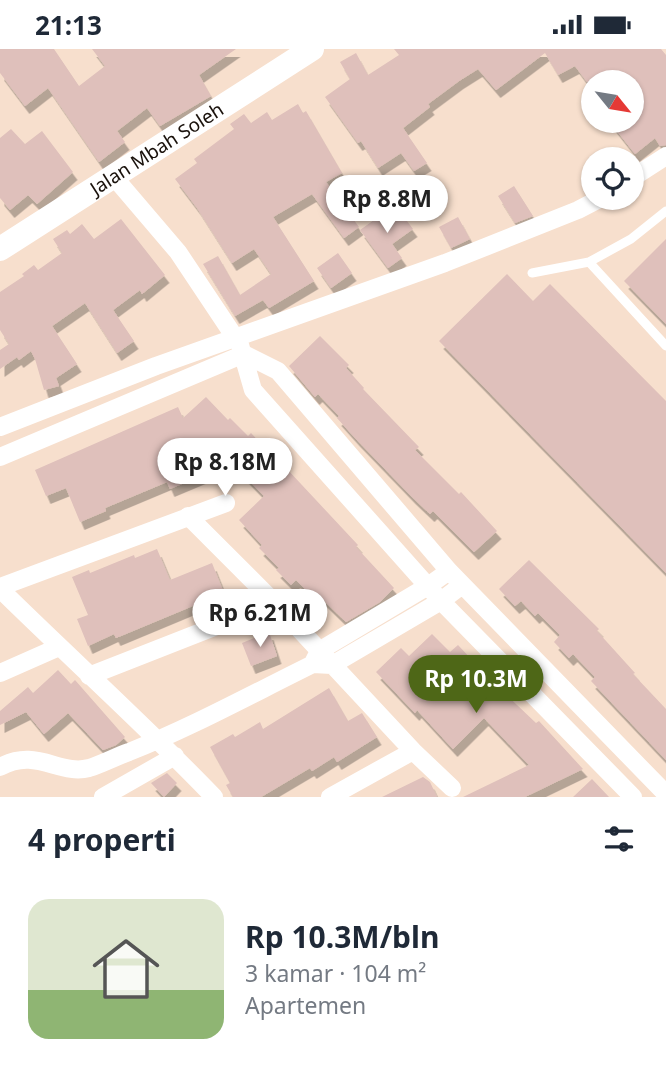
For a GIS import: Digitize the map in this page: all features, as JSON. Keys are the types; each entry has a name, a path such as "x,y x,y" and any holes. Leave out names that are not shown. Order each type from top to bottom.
{"street":[{"name":"Jalan Mbah Soleh","path":"0,249 312,49"},
{"path":"644,170 666,156"},
{"path":"114,177 178,252 240,346 253,390 441,601 633,797"},
{"path":"0,457 240,346 581,208"},
{"path":"0,426 240,346"},
{"path":"240,346 278,371 449,571 666,794"},
{"path":"214,797 159,740 89,676 0,588 226,503"},
{"path":"188,516 275,603 316,657 332,665 413,751 452,787"},
{"path":"0,767 10,761 33,759 73,769 87,768 159,740 316,657 449,571"},
{"path":"332,665 441,601 462,585"},
{"path":"89,676 275,603"},
{"path":"0,673 59,647"},
{"path":"330,797 413,751"},
{"path":"103,797 175,756"}],"lane":[{"path":"532,273 589,262 631,239 666,211"},
{"path":"589,262 666,346"}],"building":[{"path":"0,49 54,49 79,86 105,66 92,49 236,49 199,75 211,96 160,126 147,108 117,131 125,142 99,162 48,88 25,106 0,73"},
{"path":"394,49 661,49 666,55 666,145 660,146 655,138 644,147 629,147 618,133 644,133 644,70 581,70 581,74 575,66 558,75 545,53 496,90 478,69 459,81 428,104 430,107 403,128 427,163 414,171 401,153 378,168 361,141 358,143 325,97 350,79 340,62 356,53 368,75 399,55"},
{"path":"298,104 303,113 306,111 342,173 326,182 359,227 344,238 312,194 273,217 314,281 269,308 263,300 235,316 203,264 218,256 240,295 271,274 254,249 232,263 175,179 197,163 194,159 234,129 230,124 244,114 251,123 267,112 272,120"},
{"path":"11,129 25,144 42,131 73,172 37,204 28,195 10,210 0,198 0,138"},
{"path":"514,186 533,216 515,223 498,196"},
{"path":"395,205 413,229 392,244 402,258 388,268 360,230"},
{"path":"458,217 470,239 451,248 439,227"},
{"path":"121,219 165,275 142,294 140,290 113,310 134,341 117,353 85,303 52,326 77,364 56,378 59,386 44,390 31,351 0,369 0,350 9,344 0,330 0,292 24,276 22,274 34,265 38,270 62,253 53,239 67,230 70,234 82,224 94,239"},
{"path":"666,239 666,324 624,281"},
{"path":"338,253 352,273 331,288 317,268"},
{"path":"507,274 533,301 550,284 666,401 666,573 439,341"},
{"path":"320,336 349,365 346,368 363,389 419,447 415,450 459,494 461,492 497,531 474,552 433,511 430,514 411,496 355,438 318,394 315,397 289,366"},
{"path":"206,397 248,436 251,433 265,448 261,452 282,474 287,469 358,545 356,547 394,588 380,602 346,622 319,596 315,599 296,580 291,585 259,548 262,545 239,520 264,496 232,463 170,489 167,482 105,508 106,511 80,522 66,488 46,496 35,470 178,407 183,418"},
{"path":"157,549 170,580 212,563 224,593 116,638 114,634 88,646 77,619 88,615 72,577"},
{"path":"529,560 599,629 597,631 635,673 633,674 666,709 666,760 591,681 595,677 573,654 569,658 554,642 560,635 538,613 535,616 521,601 515,606 499,589"},
{"path":"269,632 277,656 251,666 242,643"},
{"path":"432,634 450,652 458,645 473,661 469,665 492,691 497,686 536,723 539,721 583,769 525,797 463,797 529,765 484,718 453,749 417,710 415,713 376,672 401,648 409,656"},
{"path":"58,670 71,684 75,680 125,737 116,745 103,750 68,713 44,734 26,712 0,725 0,711 28,687 33,693"},
{"path":"329,688 348,721 362,713 377,737 337,762 334,757 312,771 310,768 261,797 233,797 226,785 230,783 210,747 233,734 235,737 260,722 263,729"},
{"path":"167,773 177,783 164,797 151,783"},
{"path":"423,777 430,782 437,797 382,797"},
{"path":"592,779 609,797 573,797"}]}
